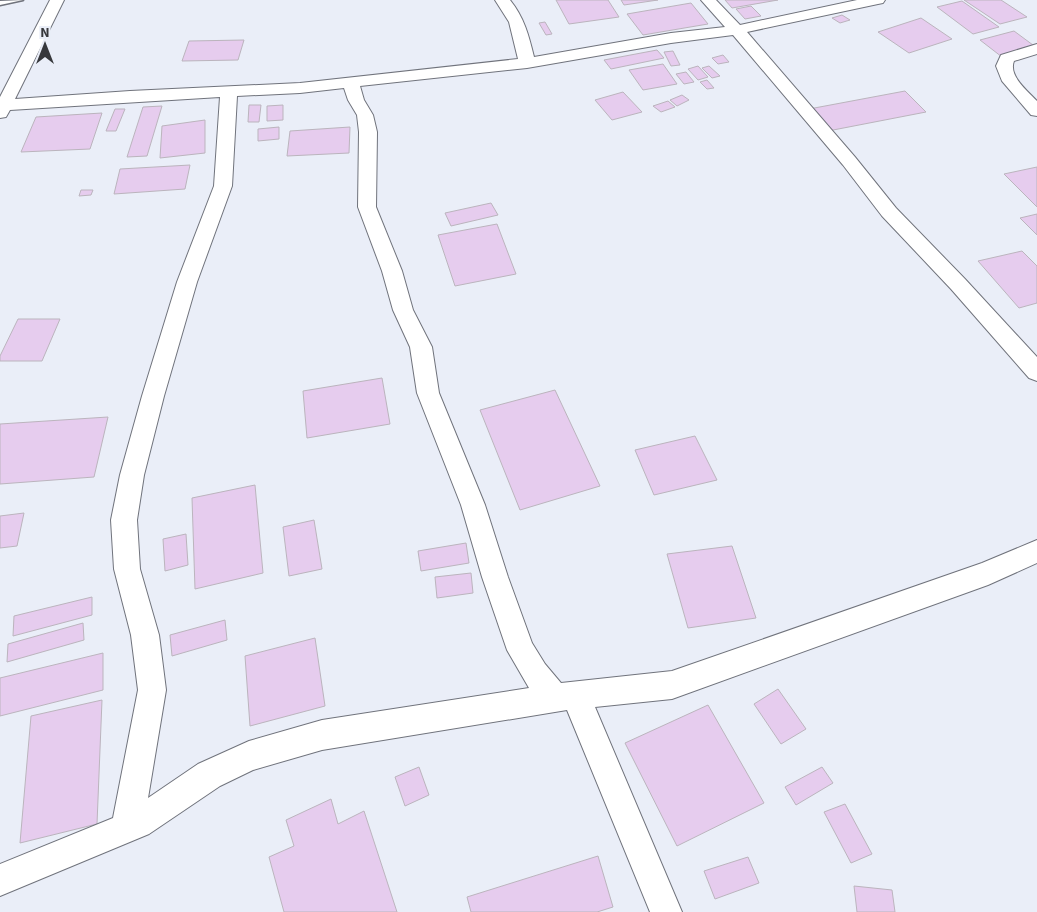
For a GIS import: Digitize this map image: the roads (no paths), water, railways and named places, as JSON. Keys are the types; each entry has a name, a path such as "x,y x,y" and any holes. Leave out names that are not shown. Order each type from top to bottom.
{"street":[{"path":"2,109 57,0"},
{"path":"502,0 511,10 518,24 527,63"},
{"path":"708,0 849,161 889,212 1037,372"},
{"path":"2,109 229,91 300,88 527,63 671,38 736,30 878,0"},
{"path":"1037,49 1007,58 1004,66 1008,78 1037,112"},
{"path":"351,82 356,100 365,115 368,132 367,207 392,271 403,310 421,347 428,393 473,504 495,578 521,650 535,674 565,697 666,912"},
{"path":"127,828 152,690 145,635 126,568 124,520 132,475 153,396 187,282 223,186 229,91"},
{"path":"0,880 138,823 209,775 249,756 322,735 565,697 672,685 988,573 1037,551"}],"lane":[{"path":"0,3 19,0"}]}
